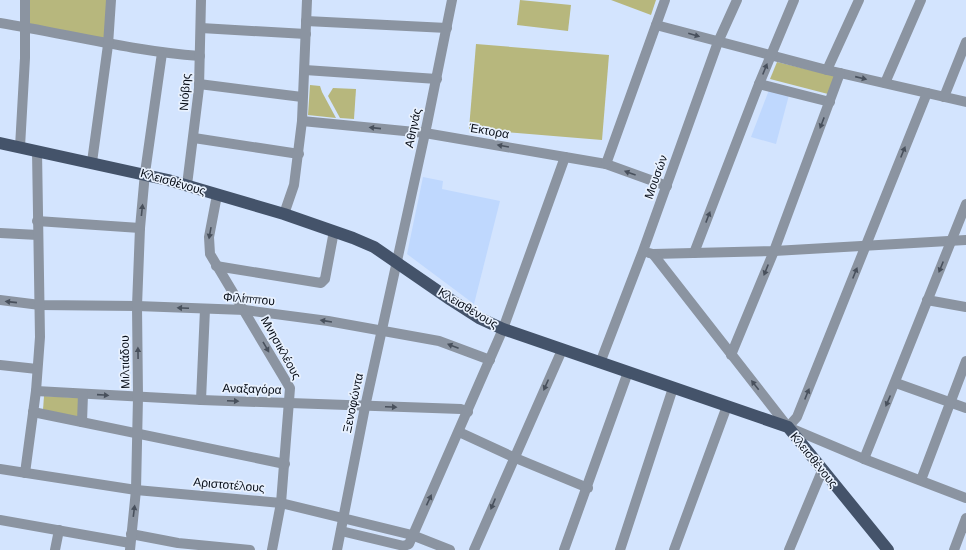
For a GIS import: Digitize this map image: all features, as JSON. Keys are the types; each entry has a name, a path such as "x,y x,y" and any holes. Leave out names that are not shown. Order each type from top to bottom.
{"main road":[{"name":"Κλεισθένους","path":"0,143 92,162 187,185 284,214 334,231 370,245 468,311 503,329 788,427 822,471 888,550"}],"street":[{"path":"20,147 25,0"},
{"path":"92,162 108,44 111,0"},
{"name":"Νιόβης","path":"187,185 194,138 199,84 201,0"},
{"path":"284,214 294,184 299,154 302,121 307,0"},
{"name":"Αθηνάς","path":"397,262 437,79 452,0"},
{"path":"606,164 665,0"},
{"name":"Μουσών","path":"600,363 648,253 667,186 718,42 737,0"},
{"path":"694,253 759,84 794,0"},
{"path":"827,70 858,0"},
{"path":"885,83 922,0"},
{"path":"306,21 447,28"},
{"path":"0,23 162,53 200,56"},
{"path":"656,25 827,70 966,102"},
{"path":"200,28 306,34"},
{"path":"944,97 966,42"},
{"name":"Μιλτιάδου","path":"130,542 136,490 138,434 137,306 140,228 145,174 162,53"},
{"path":"304,70 437,79"},
{"path":"731,355 774,251 840,73"},
{"path":"199,84 302,97"},
{"path":"759,84 830,102"},
{"path":"788,427 797,418 927,93"},
{"name":"Έκτορα","path":"302,121 425,133 606,164 667,186"},
{"path":"194,138 299,154"},
{"path":"25,473 34,412 40,337 37,151"},
{"path":"341,531 404,546 409,544 460,432 503,329 565,157"},
{"name":"Μνησικλέους","path":"217,195 208,245 210,254 216,266 245,310 290,388 281,503 272,550"},
{"path":"864,459 896,383 966,204"},
{"path":"37,220 140,228"},
{"path":"216,266 318,284 322,283 325,279 334,231"},
{"path":"0,233 38,235"},
{"path":"648,253 774,251 966,240"},
{"path":"648,253 788,427 864,459 966,498"},
{"name":"Ξενοφώντα","path":"337,550 365,406 397,262"},
{"name":"Φιλίππου","path":"0,300 40,305 137,306 245,310 328,320 445,343 490,360"},
{"path":"928,300 966,307"},
{"path":"201,400 205,309"},
{"path":"474,550 513,457 562,350"},
{"path":"921,480 966,361"},
{"path":"0,365 37,370"},
{"path":"564,550 588,488 628,372"},
{"path":"896,383 951,404 966,408"},
{"path":"620,550 673,388"},
{"name":"Αναξαγόρα","path":"36,391 201,400 461,409 468,412"},
{"path":"82,422 83,394"},
{"path":"674,550 727,406"},
{"path":"34,412 285,464"},
{"path":"460,432 513,457 588,488"},
{"name":"Αριστοτέλους","path":"0,469 136,490 281,503 412,535 450,550"},
{"path":"789,550 822,471"},
{"path":"954,550 966,518"},
{"path":"0,520 130,542 178,543 250,550"},
{"path":"55,550 59,530"}],"shaded area":[{"path":"769,90 789,95 776,144 751,137"},
{"path":"423,177 443,181 442,189 500,201 474,304 407,254"}],"green space":[{"path":"25,0 111,0 108,45 25,27"},
{"path":"520,0 571,5 568,31 517,25"},
{"path":"611,0 656,0 651,15"},
{"path":"476,44 609,55 602,140 469,129"},
{"path":"777,62 835,76 828,94 770,79"},
{"path":"310,85 320,86 336,118 308,115"},
{"path":"333,88 356,89 354,119 340,118 328,96"},
{"path":"44,396 81,398 80,418 43,410"}]}
